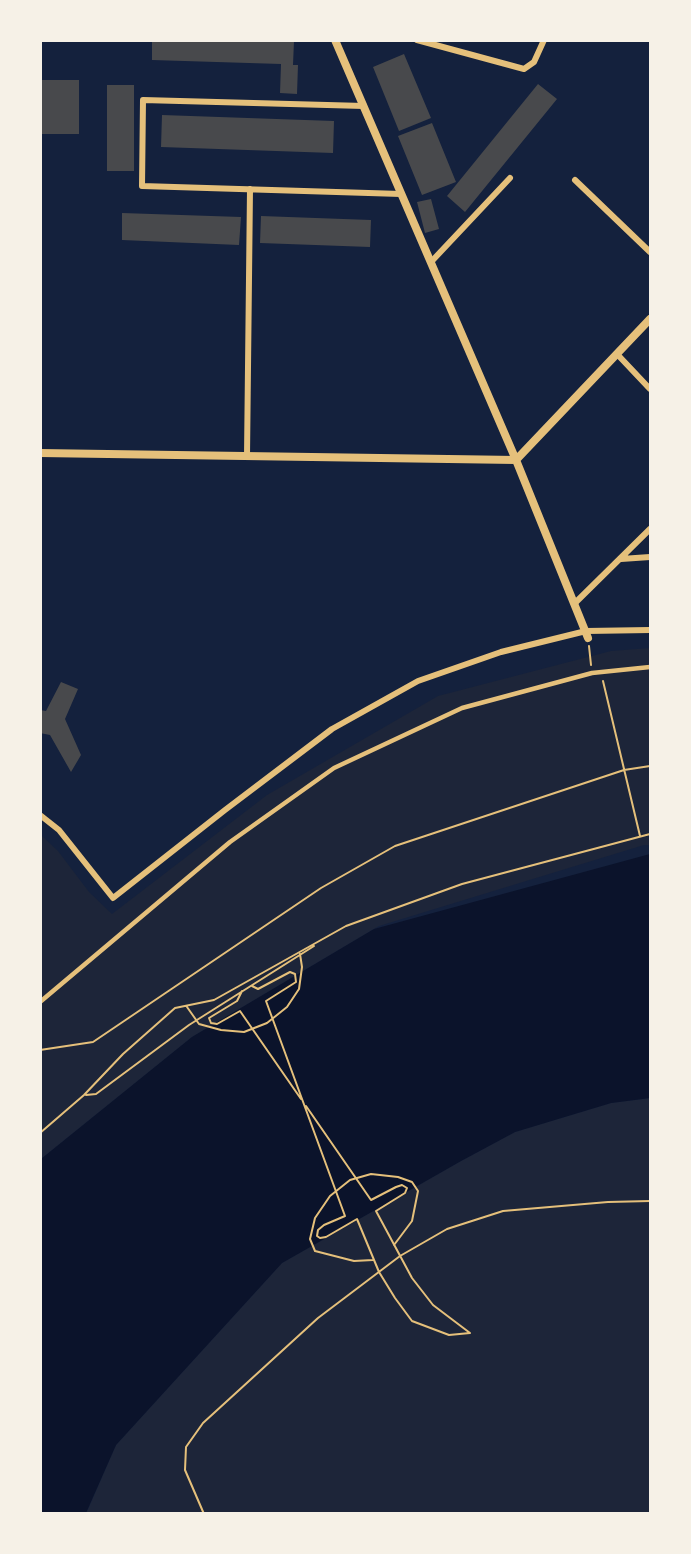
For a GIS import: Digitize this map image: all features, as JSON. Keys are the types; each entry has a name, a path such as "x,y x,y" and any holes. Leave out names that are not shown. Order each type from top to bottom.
{"street":[{"path":"335,40 516,460 587,634"},
{"path":"417,40 524,69 534,62 544,40"},
{"path":"364,106 143,100 142,186 401,194"},
{"path":"431,262 510,178"},
{"path":"575,180 651,252"},
{"path":"246,456 250,189"},
{"path":"40,453 516,460 651,319"},
{"path":"617,354 650,389"},
{"path":"574,604 651,529"},
{"path":"620,559 651,557"},
{"path":"40,815 59,830 112,898 332,729 418,681 501,652 587,634 651,630"},
{"path":"40,1002 230,842 334,768 462,708 592,673 651,667"}],"path":[{"path":"587,634 592,673"},
{"path":"601,672 640,836"},
{"path":"40,1050 93,1042 321,888 394,846 624,770 651,766"},
{"path":"40,1133 84,1095 123,1054 176,1008 214,1000 346,926 462,884 651,834"},
{"path":"84,1095 96,1094 189,1025 336,931"},
{"path":"186,1006 199,1024 221,1030 244,1032 267,1023 287,1007 299,988 302,967 300,952"},
{"path":"242,992 237,1001 210,1018 211,1023 217,1024 240,1011 304,1104 371,1200 396,1186 402,1185 406,1188 405,1193 376,1210 412,1278 433,1305 470,1333 449,1335 412,1321 394,1298 379,1272 357,1219 326,1237 317,1236 318,1230 324,1225 345,1216 304,1104 266,1001 296,982 295,974 290,972 258,989 252,986"},
{"path":"374,1260 354,1261 315,1251 310,1239 315,1218 330,1196 350,1180 371,1174 398,1177 412,1182 418,1191 412,1221 394,1245"},
{"path":"204,1514 185,1470 186,1447 203,1423 318,1318 400,1256 447,1229 503,1211 608,1202 651,1201"}],"shaded area":[{"path":"650,648 650,845 379,926 192,1037 41,1159 41,835 58,851 89,892 112,914 267,795 438,696 611,651"},
{"path":"650,854 650,1098 611,1103 515,1132 282,1263 116,1445 86,1513 41,1514 41,1159 192,1037 374,929"},
{"path":"650,1098 650,1513 86,1514 116,1445 282,1263 515,1132 611,1103"}],"building":[{"path":"152,40 294,41 293,65 298,65 297,94 280,93 281,64 152,60"},
{"path":"404,54 431,118 399,131 373,67"},
{"path":"40,80 79,80 79,134 40,134"},
{"path":"538,84 557,99 465,212 447,196"},
{"path":"107,85 134,85 134,171 107,171"},
{"path":"162,115 334,121 333,153 161,147"},
{"path":"432,123 456,182 422,195 398,136"},
{"path":"431,199 439,229 425,233 417,202"},
{"path":"122,213 241,217 239,245 122,240"},
{"path":"261,216 371,220 370,247 260,243"},
{"path":"61,682 78,689 65,719 81,755 71,772 50,735 40,733 40,710 46,711"}]}
